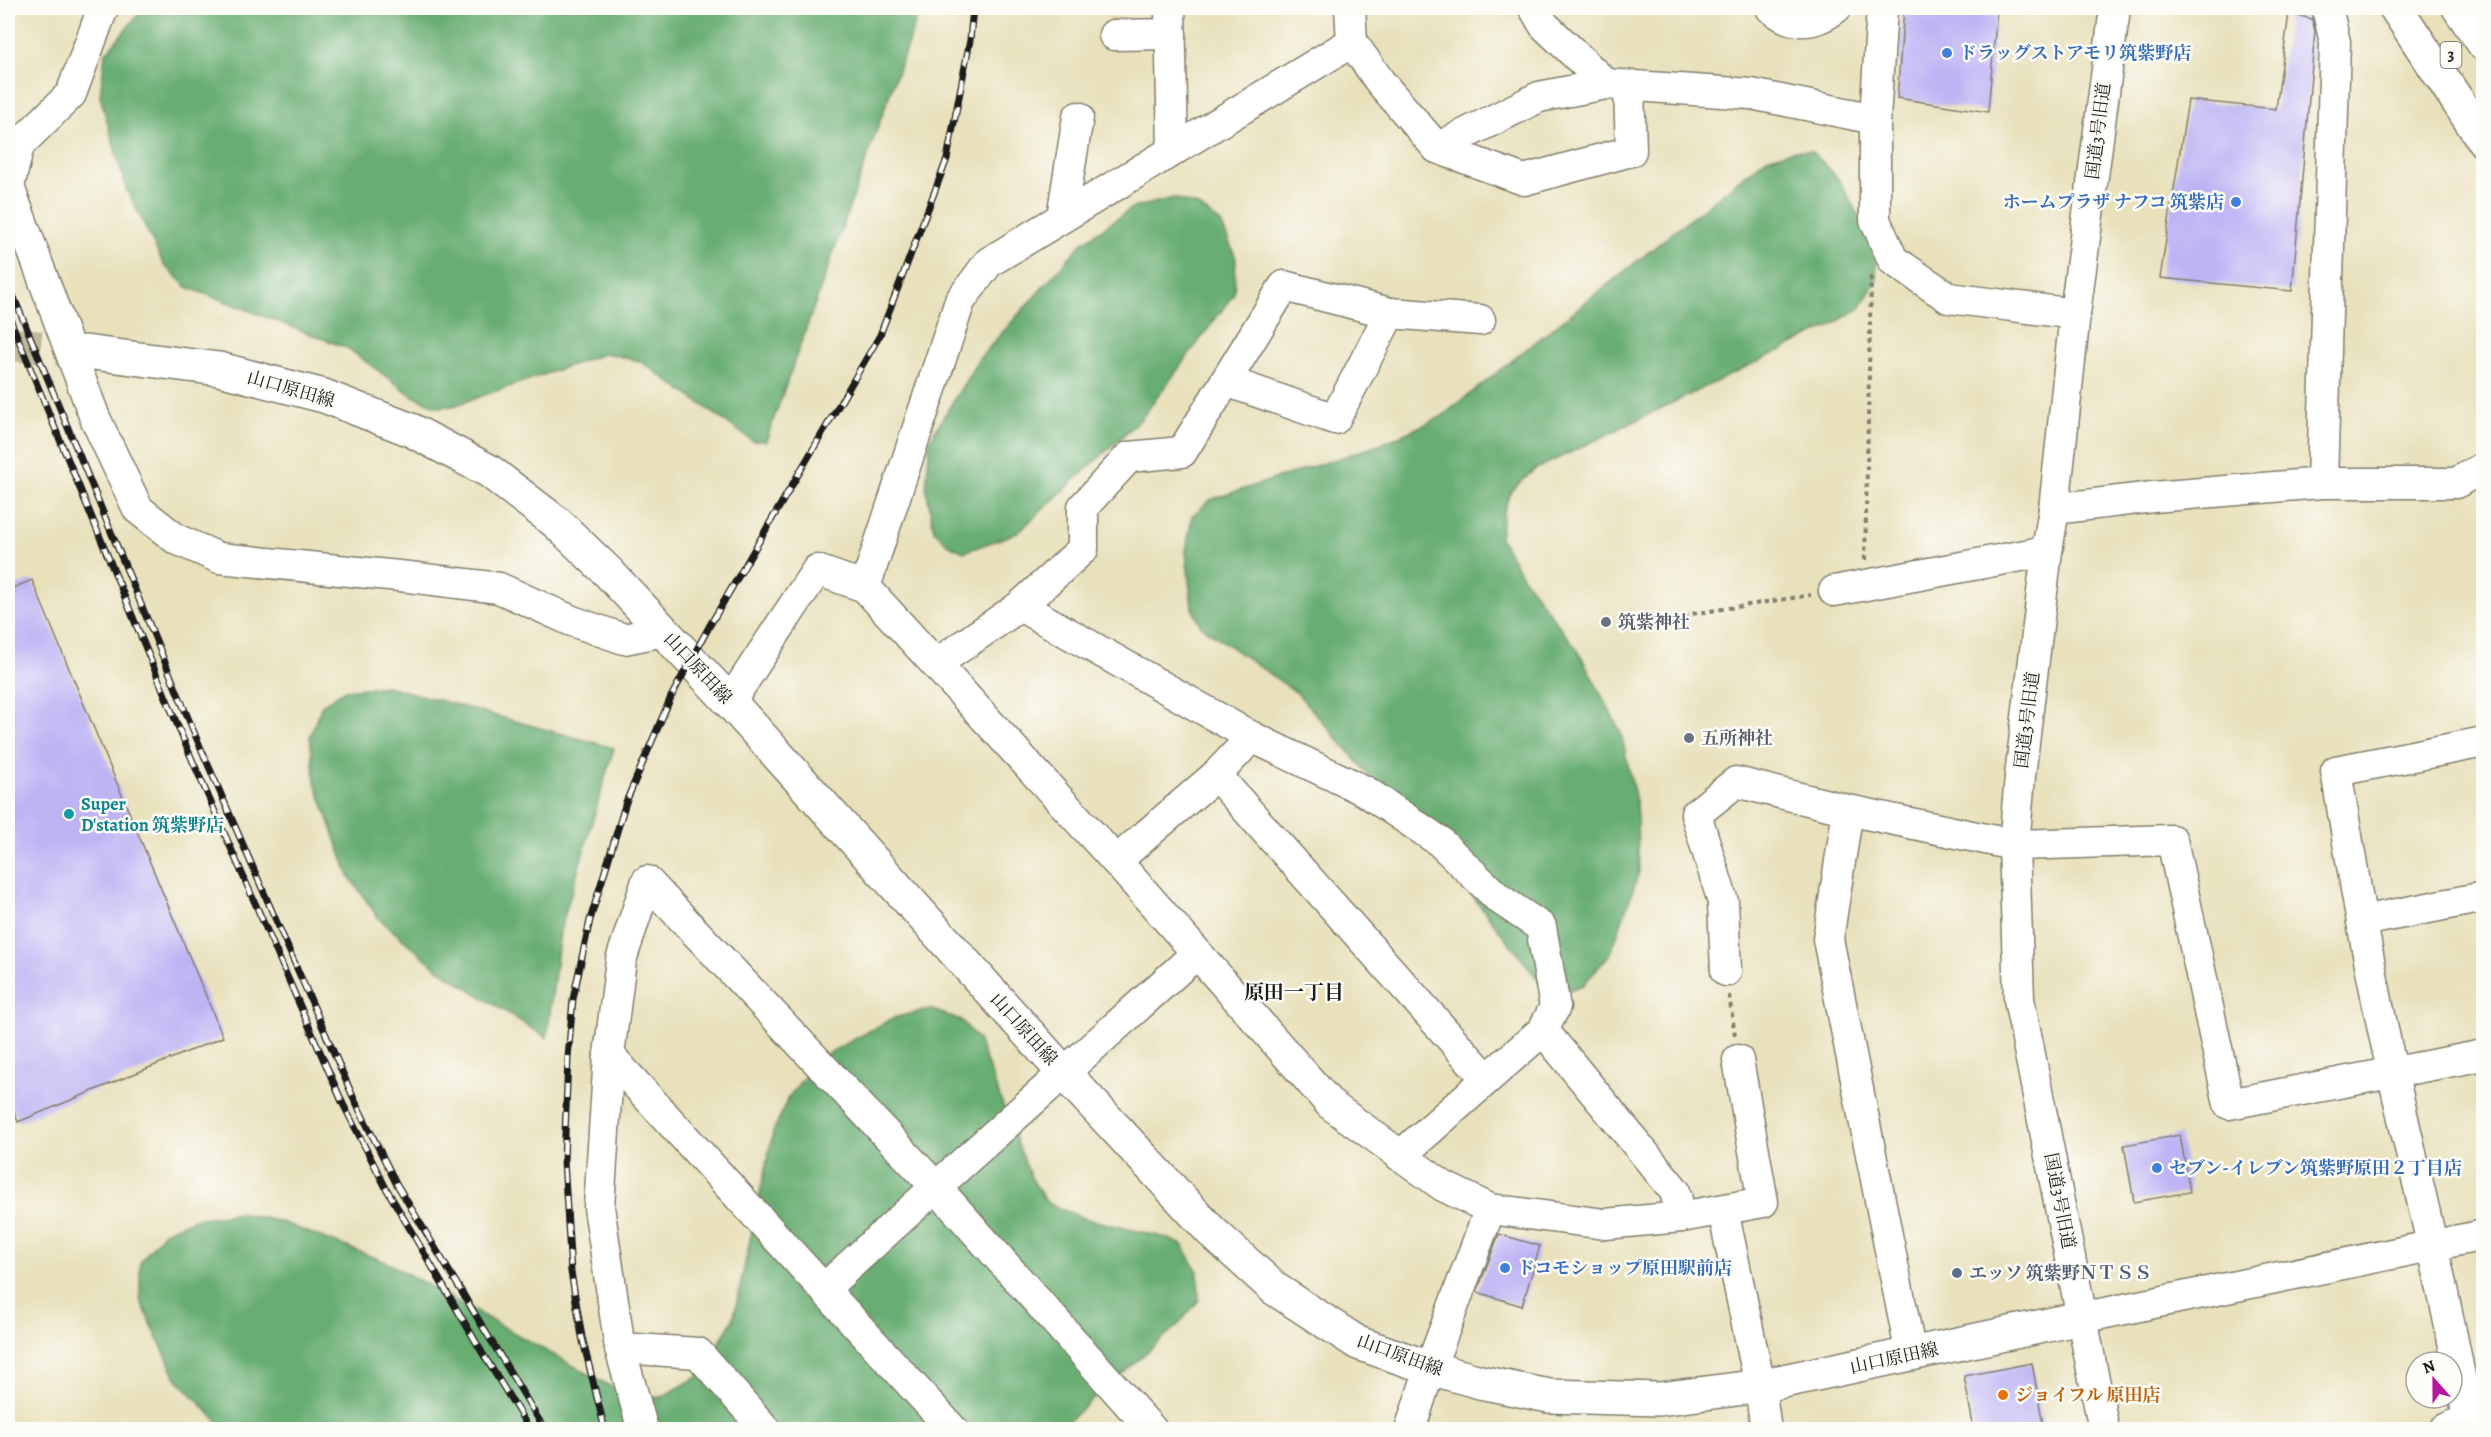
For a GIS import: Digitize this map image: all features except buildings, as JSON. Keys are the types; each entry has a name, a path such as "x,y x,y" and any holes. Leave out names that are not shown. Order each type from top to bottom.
{"main road":[{"path":"2396,8 2484,141"},
{"name":"3","path":"2419,8 2484,103"},
{"name":"3","path":"2459,8 2484,44"},
{"name":"山口原田線","path":"85,352 219,369 324,396 411,430 489,471 557,523 664,631 730,702 1065,1074 1210,1231 1275,1289 1358,1342 1430,1368 1480,1382 1549,1396 1659,1399 1760,1386 2081,1318"}],"street":[{"path":"104,8 71,94 19,145 9,187 95,418 138,509 176,539 219,558 499,588 572,621 624,639 664,631"},
{"path":"1350,8 1352,42 1381,83 1437,148 1524,180 1631,151 1618,85 1544,25 1534,8"},
{"path":"1771,8 1793,21 1809,22 1823,17 1836,8"},
{"path":"1882,8 1875,119 1875,220 1893,260 1949,298 2075,314"},
{"name":"国道3号旧道","path":"2104,1430 2019,999 2014,846 2075,314 2115,8"},
{"path":"2322,483 2335,42 2327,8"},
{"path":"1114,35 1170,21 1173,151"},
{"path":"865,587 960,301 989,262 1352,42"},
{"path":"1437,148 1539,98 1618,85 1751,94 1875,119"},
{"path":"1062,217 1078,117"},
{"path":"936,664 1020,606 1083,549 1083,507 1129,457 1182,452 1284,286 1390,313 1480,320"},
{"path":"1226,381 1335,420 1390,313"},
{"path":"2054,509 2153,497 2322,483 2456,483 2484,467"},
{"path":"1834,591 2047,551"},
{"path":"730,702 817,570 865,587 1116,861 1331,1105 1443,1186 1490,1209 1605,1224 1681,1217 1763,1202 1738,1060"},
{"path":"1020,606 1252,737 1365,791 1439,841 1498,898 1541,927 1555,1007 1543,1030 1400,1156"},
{"path":"1116,861 1216,775 1252,737"},
{"path":"2466,1424 2434,1245 2393,1073 2362,921 2336,771 2484,742"},
{"path":"1216,775 1486,1079"},
{"path":"1726,971 1723,902 1696,814 1736,782 1848,810 2014,846 2172,840 2229,1104 2484,1055"},
{"path":"1848,810 1828,939 1911,1355"},
{"path":"643,1430 620,1348 599,1207 609,1055 621,960 647,881 935,1186 1152,1430"},
{"path":"2362,921 2484,897"},
{"path":"825,1288 935,1186 1065,1074 1196,954"},
{"path":"1543,1030 1675,1191 1681,1217"},
{"path":"609,1055 953,1430"},
{"path":"1410,1430 1430,1368 1490,1209"},
{"path":"1723,1210 1760,1386 1766,1430"},
{"path":"2081,1318 2484,1235"},
{"path":"620,1348 698,1353 766,1430"}],"path":[{"path":"1865,585 1870,278 1893,260"},
{"path":"1666,618 1834,591"},
{"path":"1726,971 1738,1060"}],"green space":[{"path":"144,8 918,8 919,12 766,441 753,441 640,361 606,353 453,406 438,407 413,396 347,348 187,287 164,265 126,188 100,96 105,54"},
{"path":"1795,150 1812,151 1839,180 1877,250 1876,281 1860,308 1827,328 1534,470 1511,491 1503,513 1500,538 1524,579 1579,652 1621,733 1636,801 1639,872 1611,953 1583,985 1566,991 1547,991 1448,865 1297,693 1201,626 1192,608 1186,551 1192,516 1210,500 1382,444 1441,417 1767,158"},
{"path":"1174,198 1198,206 1221,223 1236,258 1234,294 1141,419 1017,533 964,552 947,544 934,530 926,488 930,439 979,359 1082,243 1132,208"},
{"path":"387,686 614,748 560,931 547,1038 438,969 379,919 349,876 315,782 310,736 322,705 345,690"},
{"path":"930,1009 962,1021 978,1040 1030,1176 1047,1203 1083,1218 1167,1238 1183,1245 1198,1272 1199,1300 1180,1323 1059,1429 226,1430 176,1378 140,1299 140,1262 164,1232 194,1219 241,1213 281,1222 386,1262 637,1400 661,1397 698,1377 733,1320 773,1132 788,1098 818,1059 893,1018"}],"tunnel":[{"path":"8,344 85,352"}],"railway":[{"path":"605,1430 582,1337 571,1272 564,1161 573,999 590,920 626,802 671,697 710,625 880,335 947,159 970,40 973,8"},
{"path":"8,283 196,737 354,1099 396,1183 545,1430"},
{"path":"8,314 184,741 343,1104 386,1188 530,1430"}],"place":[{"name":"ドラッグストアモリ筑紫野店","path":"1947,53"},
{"name":"ホームプラザ ナフコ 筑紫店","path":"2236,202"},
{"name":"筑紫神社","path":"1606,622"},
{"name":"五所神社","path":"1689,738"},
{"name":"Super D'station 筑紫野店","path":"69,814"},
{"name":"セブン-イレブン筑紫野原田２丁目店","path":"2157,1168"},
{"name":"ドコモショップ原田駅前店","path":"1505,1268"},
{"name":"エッソ 筑紫野ＮＴＳＳ","path":"1957,1273"},
{"name":"ジョイフル 原田店","path":"2003,1395"}],"district":[{"name":"原田一丁目","path":"1294,992"}]}
